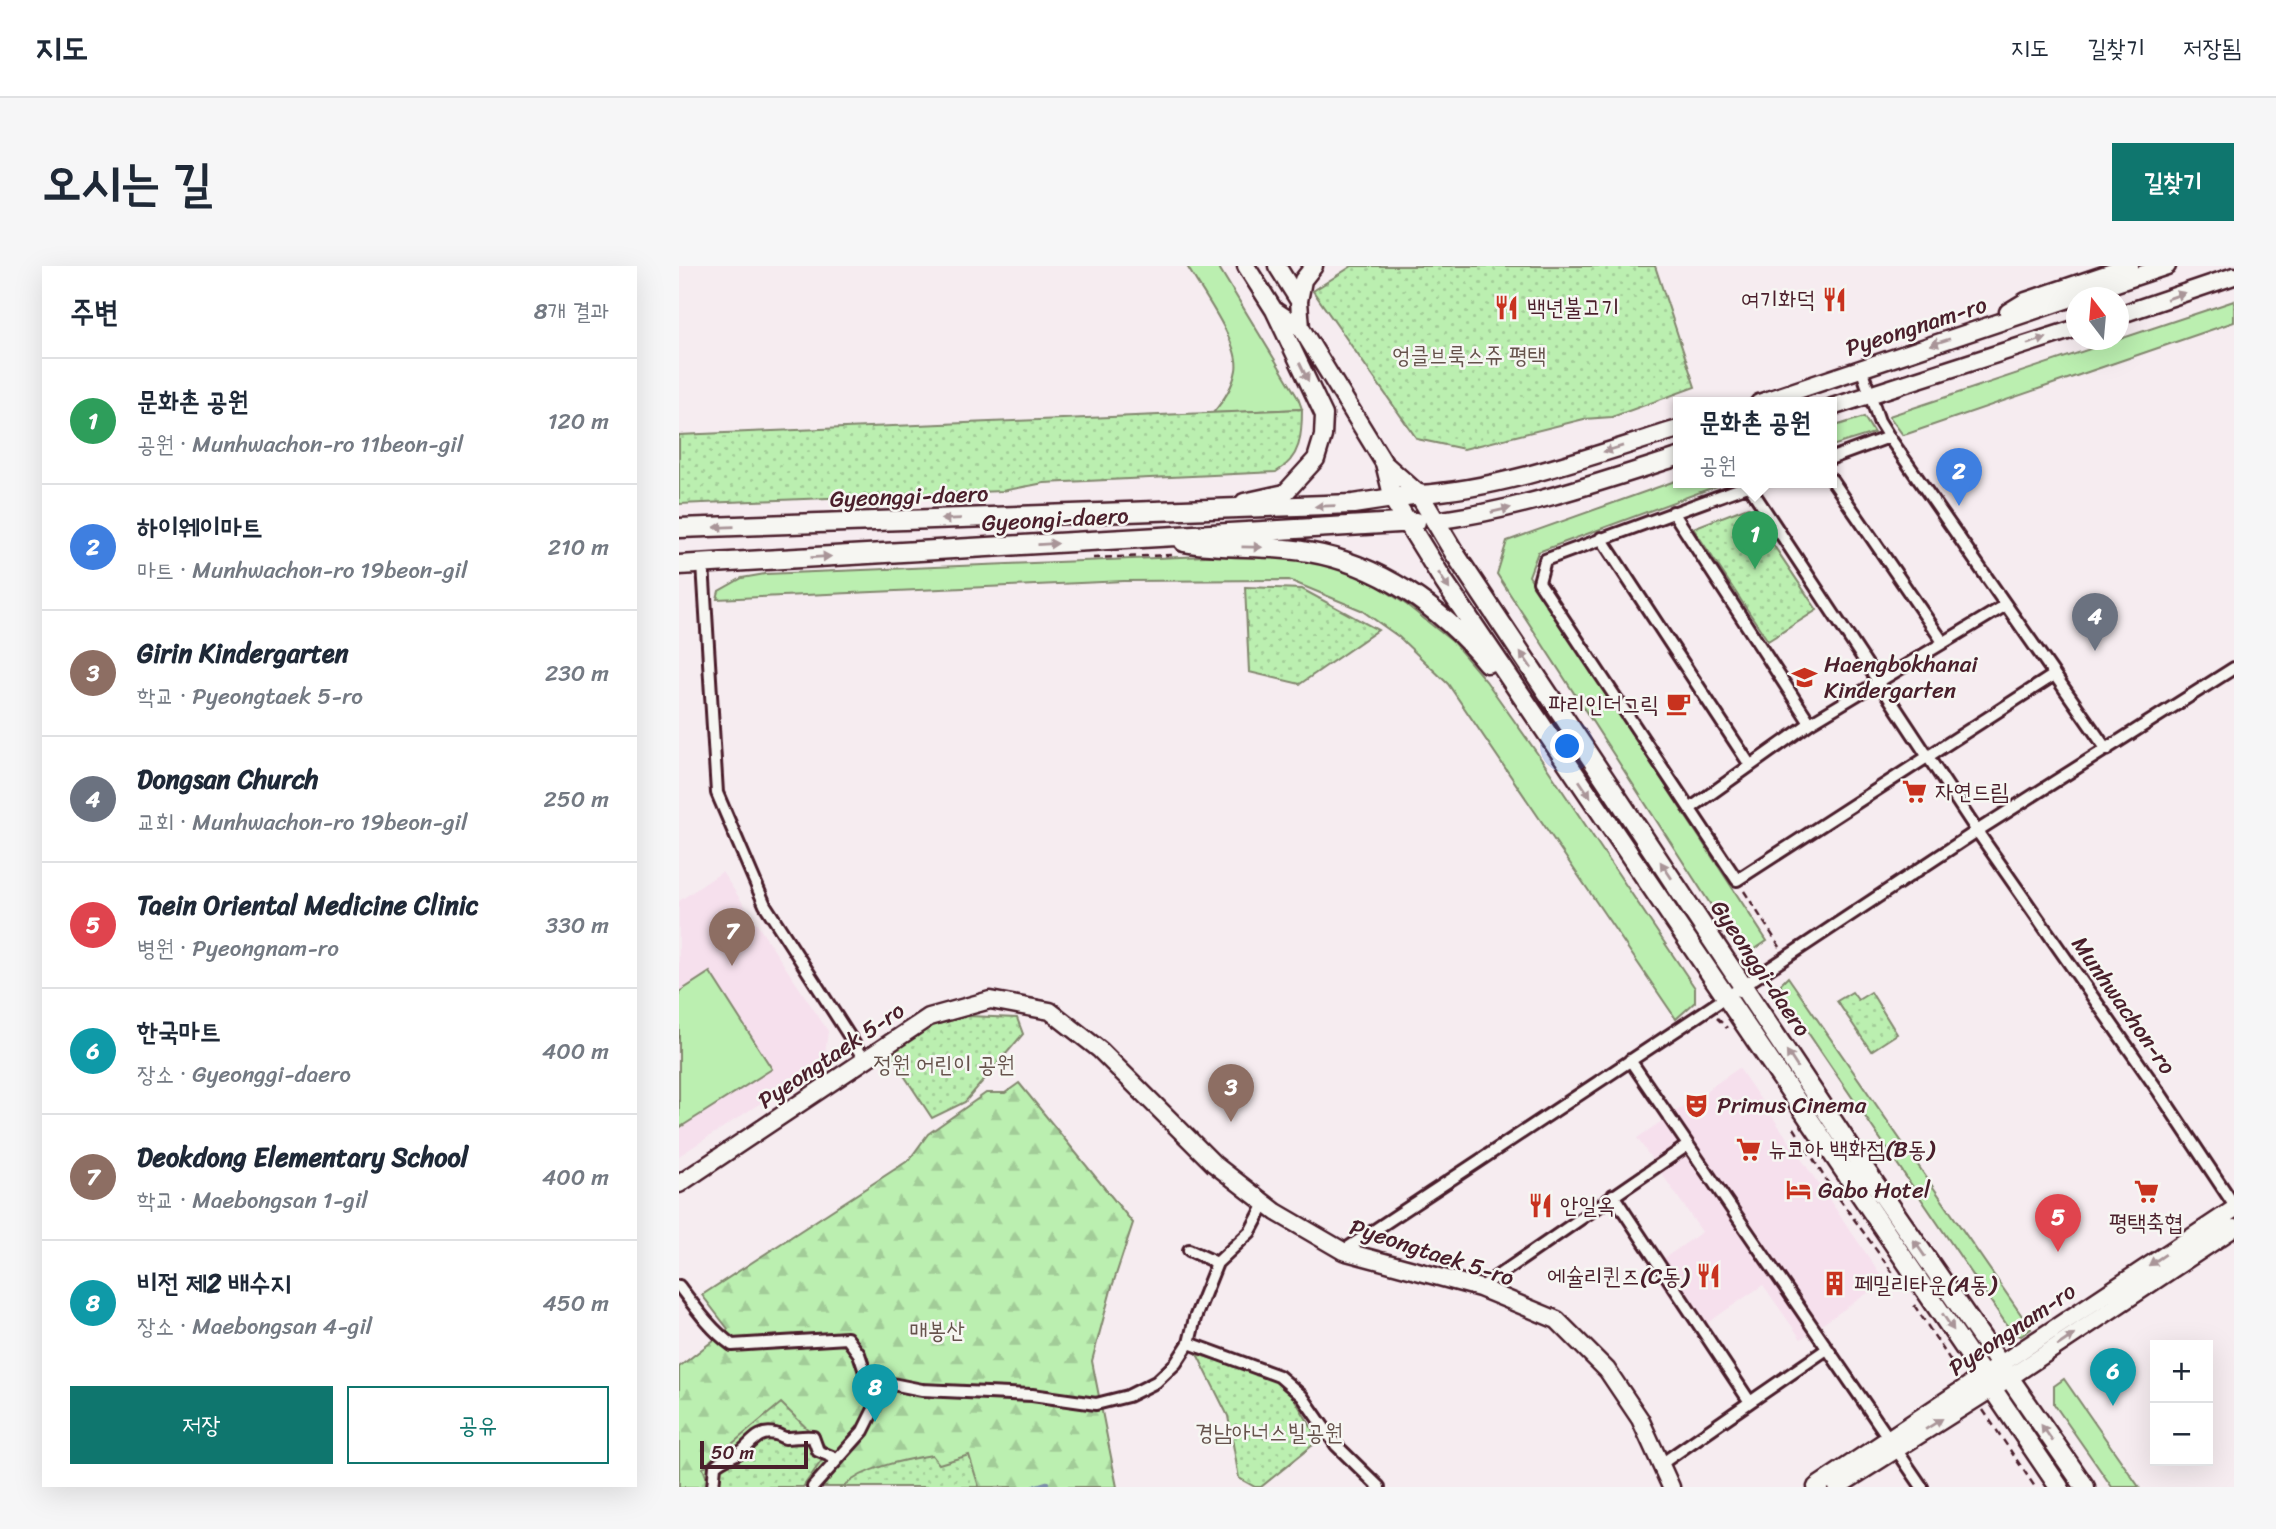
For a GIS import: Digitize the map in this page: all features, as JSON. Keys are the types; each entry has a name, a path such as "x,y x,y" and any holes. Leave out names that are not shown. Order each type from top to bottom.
{"main road":[{"name":"Gyeonggi-daero","path":"679,528 1353,504 1419,494 1434,522 1735,991 2059,1487"},
{"name":"Gyeonggi-daero","path":"1393,499 1445,583 1536,717 1864,1168 2085,1487"},
{"name":"Gyeongi-daero","path":"679,565 1434,522"},
{"path":"1160,537 1211,547 1307,551 1356,564 1391,580 1428,606 1473,646 1536,717"}],"street":[{"path":"1191,511 1285,494 1316,459 1323,436 1324,415 1274,310 1246,266"},
{"path":"1277,266 1299,301"},
{"path":"1301,328 1299,301 1303,280 1314,266"},
{"path":"1983,328 2026,301 2130,266"},
{"name":"Pyeongnam-ro","path":"1776,397 2167,266"},
{"path":"2129,312 2234,276"},
{"path":"1274,310 1301,328 1384,463 1419,494 1447,492 1551,468 1673,431"},
{"path":"1837,405 2066,332"},
{"path":"1861,368 1879,421 1889,437 2107,750"},
{"path":"1837,456 1889,437"},
{"path":"1434,522 1474,516 1555,497 1673,459"},
{"path":"1384,463 1393,499"},
{"path":"1837,487 1943,642"},
{"path":"1739,488 1545,560 1539,582 1737,880 2054,675"},
{"name":"Munhwachon-ro","path":"1753,488 1877,682 2159,1092 2234,1207"},
{"path":"1673,512 1811,723"},
{"path":"1601,538 1750,765"},
{"path":"703,564 716,793 765,905 864,1059"},
{"path":"1691,808 1811,723 2006,605"},
{"path":"1343,1251 1977,831 2234,668"},
{"name":"Pyeongtaek 5-ro","path":"679,1184 929,1017 990,1000 1050,1011 1100,1050 1214,1164 1265,1204 1343,1251 1480,1288 1557,1320 1607,1370 1640,1419 1671,1487"},
{"path":"1630,1060 1922,1487"},
{"path":"1480,1288 1612,1195 1689,1146"},
{"path":"1612,1195 1750,1402"},
{"path":"867,1379 922,1390 1032,1395 1096,1404 1128,1396 1156,1382 1177,1363 1189,1343 1195,1318 1217,1263 1249,1232 1265,1204"},
{"name":"Pyeongnam-ro","path":"1816,1487 1893,1443 1968,1386 1988,1381 2005,1371 2234,1207"},
{"path":"2005,1371 2234,1228"},
{"path":"1189,1250 1217,1263"},
{"path":"683,1290 721,1336 732,1345 847,1338 859,1354 876,1405 863,1431 813,1487"},
{"path":"1189,1343 1279,1376 1301,1396 1336,1446 1379,1487"},
{"path":"1661,1464 1827,1349"},
{"path":"1837,1487 1893,1443 1988,1381"},
{"path":"713,1487 713,1472 720,1461 742,1451 752,1440 765,1434 784,1438 813,1437 818,1451 837,1459"}],"path":[{"path":"1086,558 1184,555"},
{"path":"1737,880 1786,957"},
{"path":"1710,1008 1723,1026 1734,1031"},
{"path":"1792,1124 1828,1183 1895,1277"},
{"path":"1910,1298 1968,1386"},
{"path":"1982,1408 2035,1487"}],"shaded area":[{"path":"722,872 828,1031 824,1062 679,1156 679,901"},
{"path":"1739,1068 1885,1281 1801,1339 1763,1285 1694,1332 1650,1268 1702,1232 1637,1138"}],"green space":[{"path":"1187,266 1218,266 1298,398 1302,409 1213,413 1233,382 1236,359 1226,332"},
{"name":"엉클브룩스쥬 평택","path":"1352,266 1655,266 1695,387 1612,417 1584,419 1464,449 1417,439 1313,291"},
{"path":"2234,301 2234,322 1907,434 1903,435 1889,416 2087,350 2129,350 2129,336"},
{"path":"1302,409 1300,437 1295,453 1291,460 1276,472 1044,483 1002,491 679,504 679,435"},
{"path":"1864,417 1874,433 1837,444 1837,425"},
{"path":"1673,482 1673,488 1711,488 1538,552 1529,576 1767,941 1752,951 1740,950 1497,574 1507,541"},
{"path":"1748,507 1817,610 1768,641 1693,528"},
{"path":"1255,554 1325,563 1369,580 1407,605 1453,642 1486,681 1537,753 1695,988 1695,1002 1676,1019 1448,684 1399,637 1361,610 1289,580 1124,581 717,599 719,591 742,578 765,574"},
{"path":"1245,587 1302,589 1378,630 1300,684 1249,672"},
{"path":"710,972 772,1069 679,1128 679,992"},
{"path":"1788,977 2031,1329 2021,1336 2013,1334 1781,993 1781,984"},
{"path":"1852,992 1858,1000 1871,992 1897,1034 1871,1051 1837,1001"},
{"name":"정원 어린이 공원","path":"968,1016 1017,1018 1023,1034 965,1102 932,1118 888,1051 928,1027"},
{"name":"매봉산","path":"1019,1083 1133,1223 1092,1361 1117,1487 679,1487 679,1367 728,1329 702,1295 909,1160 928,1134 986,1093 1005,1093"},
{"name":"경남아너스빌공원","path":"1197,1354 1277,1379 1289,1390 1319,1440 1261,1487 1255,1487 1239,1478 1228,1416"},
{"path":"2064,1379 2139,1487 2112,1487 2054,1404 2054,1386"},
{"path":"781,1403 829,1450 803,1487 710,1487 703,1468"},
{"path":"932,1455 939,1464 969,1455 979,1487 843,1487 873,1469"}],"waterway":[{"path":"1034,1487 1047,1483"}],"place":[{"name":"여기화덕","path":"1835,299"},
{"name":"백년불고기","path":"1507,307"},
{"name":"하이웨이마트","path":"1959,506"},
{"name":"문화촌 공원","path":"1755,569"},
{"name":"Dongsan Church","path":"2095,651"},
{"name":"Haengbokhanai Kindergarten","path":"1804,677"},
{"name":"파리인더그릭","path":"1679,704"},
{"name":"자연드림","path":"1915,791"},
{"name":"Deokdong Elementary School","path":"732,966"},
{"name":"Primus Cinema","path":"1697,1105"},
{"name":"Girin Kindergarten","path":"1231,1122"},
{"name":"뉴코아 백화점(B동)","path":"1748,1149"},
{"name":"Gabo Hotel","path":"1798,1190"},
{"name":"평택축협","path":"2146,1192"},
{"name":"안일옥","path":"1540,1205"},
{"name":"Taein Oriental Medicine Clinic","path":"2058,1252"},
{"name":"에슐리퀸즈(C동)","path":"1709,1276"},
{"name":"페밀리타운(A동)","path":"1834,1284"},
{"name":"한국마트","path":"2113,1406"},
{"name":"비전 제2 배수지","path":"875,1422"}]}
